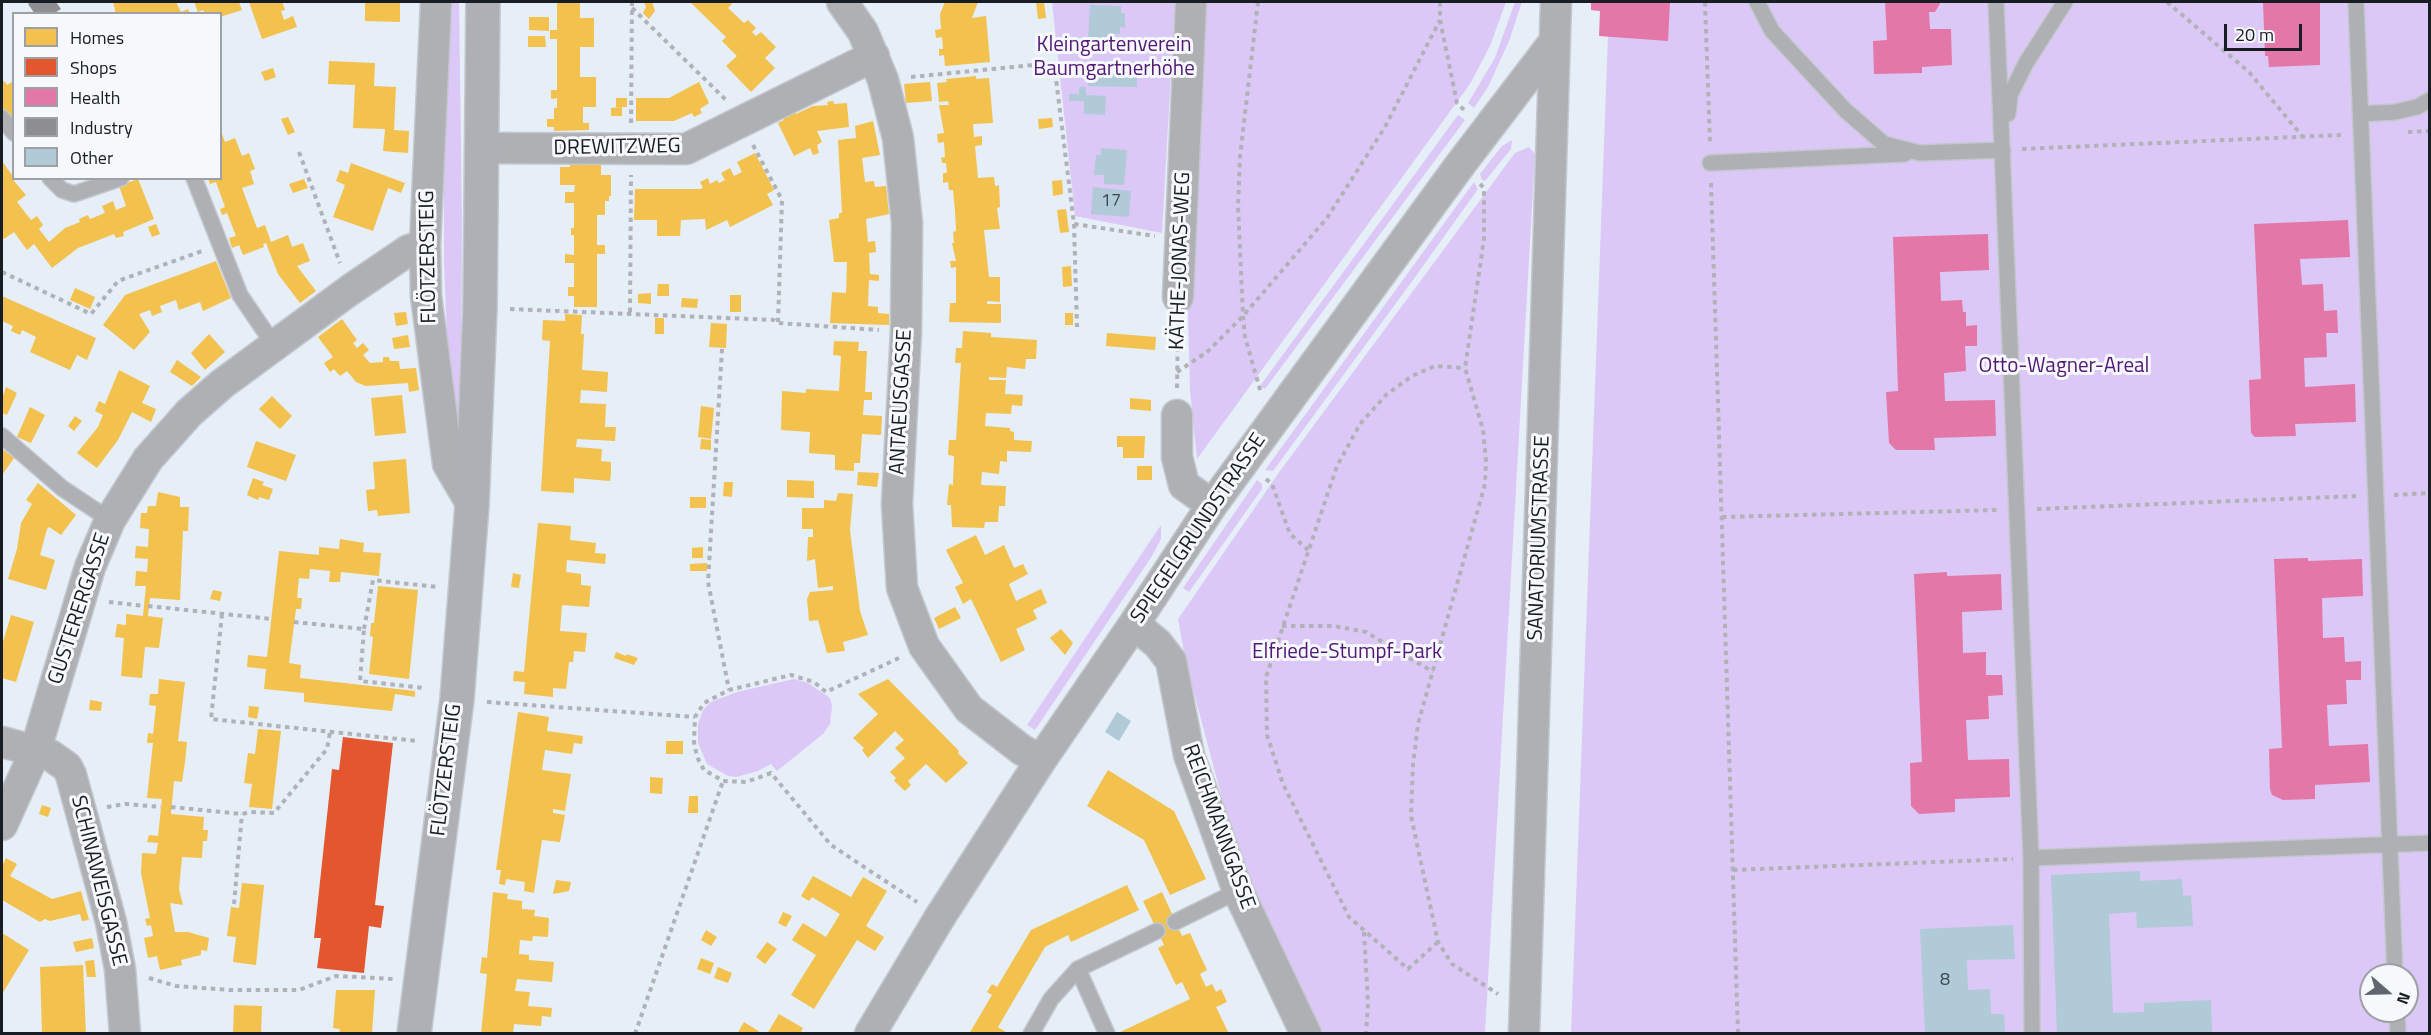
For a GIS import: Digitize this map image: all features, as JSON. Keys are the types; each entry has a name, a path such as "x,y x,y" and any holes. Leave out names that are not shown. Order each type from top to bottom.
{"main road":[{"name":"FLÖTZERSTEIG","path":"414,1034 457,699 472,506 480,308 483,2"}],"street":[{"name":"FLÖTZERSTEIG","path":"436,2 425,245 426,296 448,465 472,506"},
{"name":"ANTAEUSGASSE","path":"842,2 863,32 879,68 898,138 907,223 906,332 897,504 902,588 924,646 969,709 1017,746 1041,760"},
{"name":"KÄTHE-JONAS-WEG","path":"1178,297 1191,2"},
{"name":"SANATORIUMSTRASSE","path":"1524,1034 1556,2"},
{"name":"SPIEGELGRUNDSTRASSE","path":"870,1034 940,918 1041,760 1212,505 1460,165 1554,42"},
{"name":"DREWITZWEG","path":"482,148 686,149 879,68"},
{"name":"GUSTERERGASSE","path":"2,825 34,752 79,598 110,520 148,459 174,429 214,391 350,290 409,250 425,245"},
{"path":"1178,415 1177,457 1184,485 1212,505"},
{"name":"REICHMANNGASSE","path":"1134,624 1158,644 1171,661 1189,755 1238,891 1306,1034"},
{"name":"SCHINAWEISGASSE","path":"2,742 50,755 67,767 83,813 101,880 120,969 125,1034"}],"lane":[{"path":"1757,2 1772,31 1845,110 1884,144 1920,153"},
{"path":"1996,2 2031,858 2032,1034"},
{"path":"2003,150 2010,95 2026,63 2065,2"},
{"path":"2356,2 2396,963"},
{"path":"2361,114 2395,112 2430,100"},
{"path":"2,118 12,130"},
{"path":"1710,163 2003,150"},
{"path":"52,180 62,190 74,194 115,180"},
{"path":"195,180 240,295 274,345"},
{"path":"2,436 63,488 110,520"},
{"path":"2031,858 2430,843"},
{"path":"1175,922 1238,891"},
{"path":"1031,1034 1051,999 1077,969 1157,930"},
{"path":"1077,969 1107,1034"}],"path":[{"path":"630,312 632,2"},
{"path":"1258,2 1240,157 1238,206 1243,316 1257,383 1262,396 1282,409"},
{"path":"1440,2 1440,20 1457,103 1489,128"},
{"path":"1705,2 1738,1034"},
{"path":"2167,2 2249,72 2302,136"},
{"path":"632,8 733,107"},
{"path":"1177,372 1207,352 1243,316 1327,218 1390,117 1440,20"},
{"path":"879,68 1054,63 1074,224 1077,327"},
{"path":"2407,132 2430,131"},
{"path":"2003,150 2361,134"},
{"path":"299,152 350,290"},
{"path":"1460,165 1484,188 1484,239 1466,368 1483,430 1486,461 1485,484 1418,724 1413,765 1411,816 1438,942 1452,964 1499,994 1526,994"},
{"path":"771,178 782,200 778,323"},
{"path":"1074,224 1181,240"},
{"path":"2,272 91,314 118,281 220,245"},
{"name":"KÄTHE-JONAS-WEG","path":"1178,297 1178,415"},
{"path":"480,308 630,312 774,320 778,323 906,332"},
{"path":"722,349 708,582 729,690"},
{"path":"1438,942 1408,969 1348,917 1283,784 1267,735 1266,677 1337,466 1360,424 1387,394 1412,376 1435,366 1466,368"},
{"path":"1242,464 1272,484 1290,534 1308,550"},
{"path":"1722,517 2017,510 2430,493"},
{"path":"424,688 360,681 364,629 373,579 437,587"},
{"path":"148,606 272,619"},
{"path":"222,614 211,719 417,741"},
{"path":"294,622 364,629"},
{"path":"1282,626 1334,626 1366,632 1433,672"},
{"path":"924,646 826,692 814,682 791,675 729,690 704,703 695,717 694,742 697,757 704,770 723,781 746,782 771,772 831,845 940,918"},
{"path":"484,702 695,717"},
{"path":"171,807 242,814 274,813 327,749 330,732"},
{"path":"635,1034 723,781"},
{"path":"83,813 125,804 161,807"},
{"path":"234,904 242,814"},
{"path":"1733,870 2031,858"},
{"path":"1364,931 1368,1003 1366,1034"},
{"path":"120,969 176,986 230,990 299,990 336,976 376,977"}],"green space":[{"path":"448,2 459,2 462,219 461,408 454,424 448,362 444,261 444,138"},
{"name":"Kleingartenverein Baumgartnerhöhe","path":"1052,2 1175,2 1162,233 1075,216"},
{"path":"1201,2 1506,2 1490,46 1470,84 1197,459 1190,390 1188,312"},
{"path":"1515,2 1522,2 1509,41 1488,87 1474,108 1468,103 1495,58"},
{"name":"Otto-Wagner-Areal","path":"1591,2 2429,2 2429,1033 1571,1034 1608,36 1600,11 1591,10"},
{"path":"1458,115 1465,120 1265,389 1260,386"},
{"path":"1512,140 1511,149 1485,181 1482,180 1480,174 1502,146"},
{"name":"Elfriede-Stumpf-Park","path":"1529,147 1535,154 1485,1033 1316,1033 1241,870 1186,663 1178,619 1280,471 1515,153"},
{"path":"1474,182 1478,189 1413,280 1273,471 1265,470"},
{"path":"1257,480 1262,484 1262,489 1189,592 1183,588"},
{"path":"1161,525 1161,539 1152,556 1035,730 1027,725"},
{"path":"794,679 808,683 830,698 832,706 830,724 823,734 777,771 771,764 758,771 736,777 728,776 707,764 698,743 698,724 703,710 711,702 737,692"}],"building: Homes":[{"path":"113,2 176,2 181,12 116,12"},
{"path":"194,2 239,2 242,10 222,16 222,12 204,12 203,10 198,12"},
{"path":"249,2 282,2 285,10 281,11 284,20 293,16 297,27 262,39"},
{"path":"365,2 400,2 400,22 365,21"},
{"path":"557,2 580,2 580,18 594,18 594,47 580,47 580,77 596,77 596,107 583,107 583,123 589,123 589,130 554,131 554,127 547,127 547,119 554,119 554,108 557,108 557,98 551,99 551,90 557,90 557,39 550,39 550,30 557,30"},
{"path":"644,2 652,2 655,11 649,19 643,13 646,7"},
{"path":"690,2 730,2 732,4 728,8 744,23 748,20 756,28 752,32 756,36 761,32 776,47 765,58 775,68 751,92 726,66 737,56 722,41 726,37"},
{"path":"945,2 978,2 972,18 986,16 990,62 945,66 944,55 939,56 939,49 943,49 942,37 936,38 935,30 941,29 940,14"},
{"path":"1036,2 1044,2 1046,18 1038,19"},
{"path":"529,17 549,17 549,31 529,30"},
{"path":"528,36 545,36 546,47 528,47"},
{"path":"329,61 375,63 374,86 396,87 394,130 409,131 408,153 383,151 385,129 353,128 355,85 328,84"},
{"path":"273,68 276,77 265,81 261,72"},
{"path":"976,76 976,79 989,78 993,123 973,124 974,137 982,136 982,145 975,146 978,178 994,177 995,186 999,185 1000,207 997,208 1000,229 984,230 989,277 1000,277 1000,302 987,301 987,304 1001,304 1001,323 949,322 950,303 956,303 956,267 951,268 950,261 956,261 952,243 954,243 953,232 956,231 955,211 953,190 949,190 948,182 943,183 943,173 947,173 946,163 942,163 941,158 945,157 944,142 938,143 937,134 944,133 939,105 949,105 948,101 939,102 937,83 947,82 946,79"},
{"path":"4,81 7,85 12,82 12,122 2,115 2,82"},
{"path":"699,82 709,103 700,109 702,113 694,117 692,113 674,121 636,121 636,98 669,98"},
{"path":"930,82 932,101 906,103 904,84"},
{"path":"616,98 627,98 627,107 616,107"},
{"path":"833,101 834,104 847,103 849,127 817,131 822,142 817,145 819,153 813,155 810,148 794,156 778,123 784,120 781,112 793,106 796,114 813,106 828,105 827,102"},
{"path":"622,107 622,116 611,116 611,108"},
{"path":"288,117 295,132 288,135 281,119"},
{"path":"1052,118 1053,127 1039,129 1038,119"},
{"path":"873,121 880,155 862,158 865,182 874,181 875,187 886,186 889,214 866,219 868,242 875,241 876,252 869,253 870,274 879,275 879,281 869,280 868,306 878,307 878,313 889,314 889,325 830,323 832,292 846,293 847,262 834,262 829,220 839,218 839,213 842,213 838,140 856,138 855,126"},
{"path":"222,134 225,142 235,138 242,156 249,153 255,169 250,171 254,184 242,188 257,228 265,225 271,242 288,235 292,247 303,243 310,261 297,266 316,291 300,303 278,274 266,243 263,244 264,247 243,255 239,245 232,248 229,238 236,236 227,213 222,215 220,209 225,207 216,182 210,184 209,180 222,180"},
{"path":"755,153 774,190 767,194 773,205 730,227 727,220 706,230 705,219 681,220 680,236 657,236 657,220 634,220 635,189 700,189 703,188 700,182 708,178 710,184 717,180 719,183 725,180 721,173 730,168 734,176 742,172 737,162"},
{"path":"570,160 601,161 601,175 611,175 611,196 609,196 609,201 605,201 605,215 597,215 597,245 605,245 605,254 597,254 597,307 574,307 574,296 568,296 568,287 574,287 574,263 565,263 565,254 574,255 574,235 571,235 571,228 574,228 574,203 565,203 565,192 574,192 575,185 560,185 560,167 570,167"},
{"path":"2,161 12,175 12,180 15,180 26,195 17,202 31,220 37,216 43,225 39,229 49,242 65,228 80,222 79,219 88,215 90,219 105,213 102,206 113,201 116,210 126,206 119,186 135,180 138,180 154,219 123,232 124,236 116,238 114,234 78,248 52,268 34,244 27,250 14,232 4,239 2,236"},
{"path":"351,163 405,183 401,193 388,188 373,231 333,217 345,185 336,181 340,170 348,173"},
{"path":"304,179 308,188 293,193 289,184"},
{"path":"1062,180 1063,194 1053,196 1052,181"},
{"path":"1066,209 1069,232 1060,233 1057,210"},
{"path":"156,224 160,234 152,237 148,227"},
{"path":"216,261 231,298 203,311 200,302 179,310 176,300 160,306 162,312 152,316 150,310 139,314 150,332 134,350 103,325 125,295"},
{"path":"1071,266 1072,286 1063,287 1062,267"},
{"path":"658,284 669,284 669,296 657,296"},
{"path":"75,288 95,297 90,309 70,300"},
{"path":"651,293 651,304 638,303 638,294"},
{"path":"730,295 741,295 741,312 730,312"},
{"path":"2,296 96,338 87,360 77,355 70,370 30,352 36,337 22,330 20,335 11,331 13,326 2,321"},
{"path":"682,298 698,299 697,308 681,307"},
{"path":"406,312 408,324 396,326 394,313"},
{"path":"1065,313 1073,313 1073,325 1065,325"},
{"path":"565,314 582,315 581,334 584,334 582,370 608,372 607,392 581,390 580,403 606,404 605,427 616,427 615,441 577,439 576,447 602,449 601,461 611,462 611,473 610,481 574,478 574,493 541,491 550,341 542,340 543,320 565,321"},
{"path":"655,318 664,318 664,334 655,334"},
{"path":"342,319 357,340 353,343 357,348 363,343 369,350 363,355 370,363 383,362 383,357 389,357 390,361 399,361 400,369 416,368 419,390 409,392 408,383 366,386 356,382 347,371 340,376 334,369 330,372 324,363 333,357 318,337"},
{"path":"711,323 727,324 726,348 709,347"},
{"path":"963,331 991,333 991,337 1037,340 1036,359 1026,359 1025,369 1007,367 1006,378 989,377 989,380 1006,380 1005,394 1023,395 1022,406 1012,405 1011,414 986,413 985,426 1010,428 1010,431 1014,432 1014,440 1032,441 1031,452 1007,451 1007,462 1000,461 999,474 982,472 981,485 1006,486 1005,506 999,506 998,522 985,522 984,528 952,527 951,505 947,505 949,484 953,485 954,456 948,455 949,440 956,440 961,363 955,363 956,348 962,348"},
{"path":"1107,333 1156,337 1155,350 1106,346"},
{"path":"209,334 225,352 205,370 191,353"},
{"path":"408,335 410,347 394,349 392,338"},
{"path":"834,341 859,342 858,351 867,351 865,392 872,392 872,400 864,400 863,415 882,416 881,435 862,434 860,463 854,463 854,471 835,470 835,455 809,453 810,432 781,430 782,391 806,393 806,389 839,391 841,356 833,355"},
{"path":"177,360 201,377 192,386 170,372"},
{"path":"119,370 150,386 142,403 156,409 151,422 132,412 118,440 97,468 77,453 98,427 103,415 95,411 99,401 105,404"},
{"path":"6,387 17,393 7,415 2,413 2,398"},
{"path":"402,395 406,433 375,436 371,398"},
{"path":"272,396 292,416 280,429 259,409"},
{"path":"1130,398 1151,400 1151,411 1130,409"},
{"path":"701,406 714,408 711,439 698,437"},
{"path":"30,407 45,415 31,443 17,437"},
{"path":"75,416 82,421 74,431 68,426"},
{"path":"1117,436 1145,436 1144,458 1123,458 1123,447 1117,447"},
{"path":"701,439 711,440 711,450 700,449"},
{"path":"256,441 296,455 286,481 247,467"},
{"path":"2,449 14,458 2,475"},
{"path":"406,459 410,513 378,516 377,510 368,511 366,490 375,489 373,462"},
{"path":"1137,466 1152,466 1152,480 1137,480"},
{"path":"858,472 879,473 877,487 857,485"},
{"path":"253,478 273,489 269,500 259,497 258,500 247,495"},
{"path":"787,480 814,481 814,498 787,497"},
{"path":"724,482 733,482 732,497 723,496"},
{"path":"38,483 76,515 61,535 49,527 47,529 40,555 55,560 46,590 8,579 17,549 21,523 32,504 26,500"},
{"path":"158,492 180,497 180,507 189,507 188,531 183,531 180,600 150,598 148,616 163,618 159,648 145,647 142,678 121,676 124,638 115,637 117,624 126,625 126,614 143,616 146,586 135,586 136,571 147,572 148,559 135,558 136,546 148,547 149,529 140,528 141,513 147,513 148,506 156,506"},
{"path":"838,493 853,494 850,530 860,611 868,635 843,642 845,651 827,653 818,620 809,621 807,599 810,592 833,590 833,586 818,588 815,559 807,561 808,537 813,537 813,529 802,529 802,508 824,508 824,500 836,501"},
{"path":"690,497 706,497 706,508 690,508"},
{"path":"538,523 571,526 570,540 596,543 595,553 606,554 605,564 567,560 566,572 581,574 581,585 591,586 589,607 562,605 560,631 587,633 585,652 574,651 573,662 569,662 566,689 553,688 553,697 524,694 525,682 513,681 514,671 524,672"},
{"path":"976,535 985,555 1004,545 1014,568 1023,564 1028,574 1009,584 1016,601 1041,589 1047,603 1033,610 1037,619 1016,629 1025,650 1001,662 971,599 963,604 955,587 963,583 946,550"},
{"path":"340,539 364,543 363,552 381,553 379,576 341,572 340,582 329,582 330,571 310,569 309,579 299,578 297,598 302,598 301,609 296,609 289,663 301,665 300,678 415,691 415,697 395,694 392,711 304,702 304,693 264,689 266,669 247,667 248,655 267,657 279,551 319,555 319,547 339,549"},
{"path":"703,547 703,558 692,558 692,548"},
{"path":"707,563 707,571 690,571 690,564"},
{"path":"513,573 521,575 519,588 511,587"},
{"path":"378,586 418,590 409,679 369,674 373,637 370,636 371,623 374,623"},
{"path":"213,590 222,592 220,601 210,599"},
{"path":"955,607 961,618 939,629 934,618"},
{"path":"11,615 34,622 16,682 2,678 2,645"},
{"path":"1061,629 1073,643 1065,655 1050,638"},
{"path":"616,652 638,658 634,665 614,658"},
{"path":"159,679 185,682 178,741 187,742 185,762 182,782 174,781 171,814 204,817 203,830 208,830 207,841 203,841 202,858 182,857 179,889 183,905 170,903 175,932 188,932 209,938 207,951 201,950 201,955 181,960 182,965 160,970 157,956 148,958 144,938 153,936 151,925 147,926 145,919 150,918 141,873 142,853 156,854 158,843 147,842 149,835 158,836 162,799 147,798 153,743 147,743 148,733 153,734 156,706 149,705 150,694 158,694"},
{"path":"888,679 968,763 946,783 926,764 908,781 911,785 905,791 894,781 896,778 890,772 905,758 895,748 904,740 895,731 868,758 862,750 864,748 853,738 878,714 858,694"},
{"path":"90,700 102,702 101,711 89,710"},
{"path":"249,706 259,707 257,719 248,717"},
{"path":"518,712 549,717 547,731 583,736 582,744 574,743 572,754 545,750 542,770 571,774 565,811 553,809 553,813 565,815 560,842 542,840 534,893 524,891 525,882 506,879 505,885 499,884 501,870 496,870"},
{"path":"258,729 281,731 272,809 249,807 252,784 244,783 248,753 255,754"},
{"path":"666,741 683,741 683,754 666,754"},
{"path":"1108,770 1174,811 1206,879 1170,895 1144,840 1087,806"},
{"path":"650,777 663,778 662,794 650,793"},
{"path":"689,796 698,796 698,813 688,813"},
{"path":"42,805 51,808 48,817 39,814"},
{"path":"6,858 17,864 10,876 52,899 81,891 89,920 82,921 80,914 50,921 45,919 40,922 2,900 2,866"},
{"path":"813,876 851,897 863,877 887,891 866,926 884,937 875,951 857,940 814,1009 791,995 816,955 792,940 803,923 826,937 840,914 812,897 809,901 801,896"},
{"path":"556,880 571,882 569,891 553,894"},
{"path":"242,883 264,885 256,965 233,962 236,937 227,936 231,907 239,908"},
{"path":"1127,885 1139,910 1071,942 1068,935 1045,947 998,1027 1009,1034 969,1034 992,995 987,992 992,984 997,987 1031,930"},
{"path":"493,892 508,894 507,899 522,901 522,909 535,910 534,916 549,918 548,937 533,936 532,941 520,940 519,954 529,955 529,960 554,962 552,982 517,979 515,991 530,992 528,1006 552,1008 551,1017 542,1016 541,1026 514,1024 513,1034 481,1034 487,974 480,973 482,957 487,958"},
{"path":"1162,892 1182,936 1190,933 1207,970 1200,974 1206,987 1212,984 1216,992 1221,989 1227,1002 1216,1007 1229,1034 1116,1034 1190,999 1182,982 1176,985 1158,948 1164,945 1143,901"},
{"path":"783,912 792,916 786,927 778,923"},
{"path":"706,930 717,937 711,946 701,940"},
{"path":"2,933 29,950 2,994"},
{"path":"92,938 94,948 76,952 73,942"},
{"path":"767,942 777,949 765,964 756,957"},
{"path":"701,958 714,963 710,974 697,969"},
{"path":"94,960 96,977 87,977 85,961"},
{"path":"83,965 86,1034 42,1034 40,967"},
{"path":"718,967 732,973 728,983 714,978"},
{"path":"336,990 375,990 372,1034 339,1034 340,1029 333,1028"},
{"path":"234,1005 262,1006 261,1034 233,1034"},
{"path":"779,1014 803,1028 800,1034 767,1034"},
{"path":"744,1022 763,1034 737,1034"}],"building: Shops":[{"path":"343,737 393,743 375,905 384,906 381,928 369,926 364,973 317,968 321,938 314,938 332,769 339,770"}],"building: Health":[{"path":"1591,2 1670,2 1668,41 1599,36 1600,11 1591,10"},
{"path":"1885,2 1941,2 1935,12 1929,12 1930,29 1951,29 1952,65 1922,67 1922,73 1874,74 1873,41 1887,40"},
{"path":"2263,2 2320,2 2320,65 2269,67 2268,56 2265,56"},
{"path":"2348,220 2350,257 2300,259 2302,285 2323,284 2324,311 2337,310 2338,333 2326,333 2327,357 2304,358 2305,387 2355,384 2356,422 2295,424 2296,436 2255,437 2251,433 2249,380 2261,379 2254,224"},
{"path":"1988,234 1989,270 1940,272 1941,301 1962,300 1963,312 1966,312 1966,326 1977,325 1977,346 1965,346 1966,371 1944,373 1945,401 1995,400 1996,436 1934,438 1935,450 1896,450 1889,443 1886,392 1898,391 1893,237"},
{"path":"2308,558 2308,561 2362,559 2363,596 2322,598 2323,638 2344,637 2345,662 2361,661 2361,680 2346,680 2347,704 2327,705 2329,746 2368,744 2370,782 2315,785 2315,799 2283,800 2272,795 2270,789 2269,749 2282,748 2274,559"},
{"path":"1947,572 1947,576 2001,574 2002,610 1962,612 1963,653 1986,652 1986,675 2002,675 2003,695 1988,696 1989,719 1966,720 1968,760 2009,759 2010,797 1955,799 1955,812 1919,814 1911,806 1910,763 1922,762 1914,574"}],"building: Industry":[{"path":"56,2 61,9 56,12 34,12 28,4"}],"building: Other":[{"path":"1090,5 1121,6 1121,13 1125,13 1125,28 1120,27 1120,34 1112,34 1112,40 1088,39"},
{"path":"1088,62 1137,62 1137,87 1088,86"},
{"path":"1079,87 1086,87 1086,95 1106,96 1105,115 1084,114 1084,101 1069,101 1069,94 1079,94"},
{"path":"1101,148 1127,150 1124,185 1104,184 1104,175 1094,175 1096,155 1101,155"},
{"path":"1093,187 1131,191 1129,217 1091,214"},
{"path":"1117,712 1131,721 1119,741 1105,732"},
{"path":"2140,871 2140,881 2182,879 2183,896 2191,895 2193,926 2137,928 2136,912 2109,914 2113,1013 2144,1012 2144,1003 2211,1000 2212,1034 2057,1034 2051,875"},
{"path":"2013,925 2015,959 1967,960 1968,990 1990,989 1991,1014 2004,1014 2005,1034 1925,1034 1920,929"}]}
